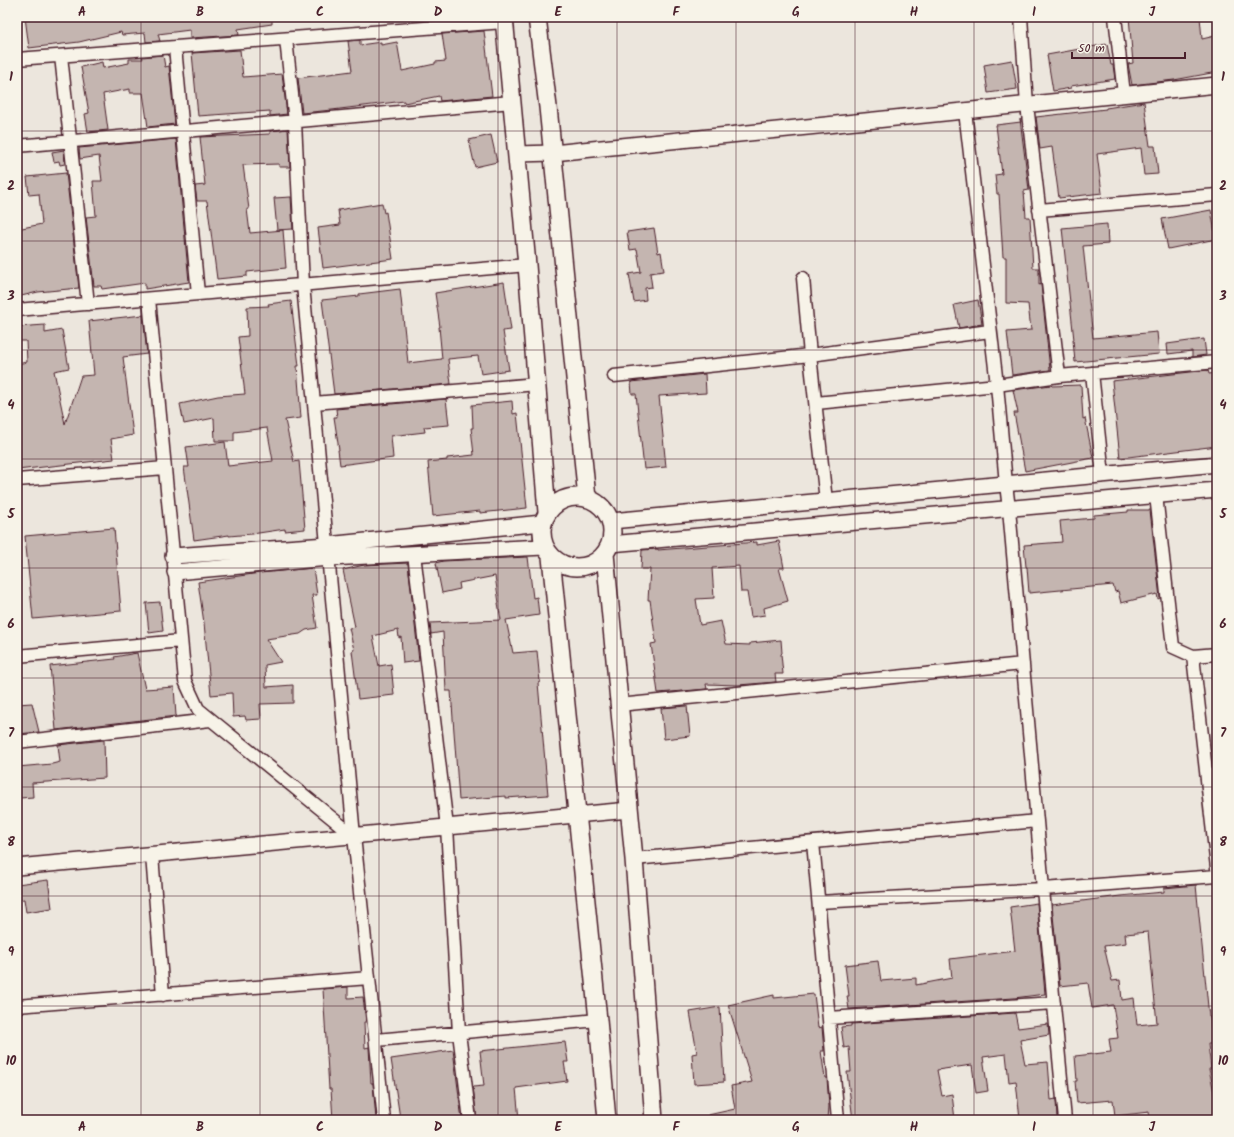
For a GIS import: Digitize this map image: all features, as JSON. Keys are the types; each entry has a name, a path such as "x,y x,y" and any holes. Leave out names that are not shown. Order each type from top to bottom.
{"main road":[{"path":"537,17 553,153 587,498"},
{"path":"504,20 528,265 537,384 545,518 541,535 548,552 578,815 607,1120"},
{"path":"545,518 555,504 565,498 576,496 587,498 598,503 606,511 611,521 612,532 607,549 619,705 634,859 654,1120"},
{"path":"548,552 561,564 579,567 596,562 607,549"}],"street":[{"path":"1021,17 1027,105 1058,376"},
{"path":"1115,17 1124,94"},
{"path":"17,59 286,39 504,20"},
{"path":"286,39 295,122 303,285 354,836 384,1120"},
{"path":"175,47 198,294"},
{"path":"61,56 88,304"},
{"path":"517,154 553,153 1217,85"},
{"path":"17,146 512,102"},
{"path":"965,111 997,385 1064,1120"},
{"path":"1039,210 1217,195"},
{"path":"17,310 528,265"},
{"path":"803,278 826,501"},
{"path":"149,298 185,681 198,710 354,836"},
{"path":"614,376 810,355 990,331"},
{"path":"816,403 997,385 1058,376 1217,362"},
{"path":"1092,373 1103,475"},
{"path":"314,403 537,384"},
{"path":"611,521 1217,464"},
{"path":"17,480 165,468"},
{"path":"607,549 1009,508 1217,490"},
{"path":"1156,495 1173,647 1193,656 1217,654"},
{"path":"175,572 328,552 545,518"},
{"path":"173,556 328,552 414,554 548,552"},
{"path":"414,554 447,827 459,1032 470,1120"},
{"path":"17,656 181,641"},
{"path":"1193,656 1217,868"},
{"path":"619,705 1023,664"},
{"path":"17,742 210,720"},
{"path":"17,867 629,810"},
{"path":"634,859 1037,821"},
{"path":"813,842 838,1120"},
{"path":"152,855 163,995"},
{"path":"819,902 1043,889 1217,876"},
{"path":"17,1006 369,978"},
{"path":"829,1018 1054,1003"},
{"path":"376,1040 598,1020"}],"building":[{"path":"25,17 272,17 272,24 238,29 239,35 190,38 190,30 158,34 160,41 146,42 145,33 122,35 121,32 79,42 29,48"},
{"path":"1129,17 1200,17 1202,39 1215,36 1217,44 1217,72 1174,80 1132,85 1128,64 1133,63"},
{"path":"484,31 492,96 440,101 439,96 404,103 404,101 302,113 298,78 352,71 348,41 360,40 360,45 381,42 381,45 397,42 402,71 435,64 435,62 446,61 442,34"},
{"path":"1107,44 1115,79 1071,86 1071,88 1053,91 1047,55"},
{"path":"240,50 243,77 282,74 287,114 270,116 270,111 198,116 192,53"},
{"path":"163,55 165,67 169,66 175,124 148,127 143,93 130,93 130,89 103,94 108,130 88,132 85,114 89,113 81,67 102,62 103,68 129,63 129,59 143,59 142,57"},
{"path":"1012,60 1017,89 988,93 984,65"},
{"path":"1144,102 1150,146 1155,146 1158,174 1144,175 1141,148 1097,154 1102,193 1059,198 1052,147 1040,149 1036,117 1106,109"},
{"path":"1020,122 1029,190 1024,191 1026,217 1030,217 1033,268 1039,268 1039,285 1041,284 1050,370 1012,375 1007,332 1031,330 1028,304 1006,303 1006,257 1003,257 999,194 997,194 995,175 1002,174 996,125"},
{"path":"288,129 290,167 279,167 279,164 243,165 249,209 247,209 250,233 283,230 286,268 247,272 247,276 217,279 207,201 197,201 195,186 205,185 200,137 270,134 270,131"},
{"path":"491,135 497,162 475,167 469,140"},
{"path":"176,139 189,282 145,289 145,283 102,289 101,286 94,286 86,217 96,216 93,181 102,181 99,156 80,159 79,148"},
{"path":"64,150 65,164 60,165 59,161 54,162 52,152"},
{"path":"66,173 79,288 38,292 17,297 17,229 42,224 39,194 29,195 27,177"},
{"path":"291,197 293,229 277,230 274,198"},
{"path":"382,203 384,213 386,212 393,259 323,268 318,228 340,225 338,210"},
{"path":"1211,210 1216,239 1168,249 1162,219"},
{"path":"1107,224 1108,244 1083,246 1093,338 1157,332 1159,354 1075,362 1062,228"},
{"path":"654,228 658,253 661,252 664,271 650,273 652,287 645,288 646,300 634,302 629,274 641,272 637,249 630,250 627,232"},
{"path":"504,282 511,330 503,331 509,370 481,374 478,356 448,359 451,384 334,394 322,300 359,296 359,294 400,289 408,363 442,359 440,327 435,293"},
{"path":"978,300 982,324 959,328 954,305"},
{"path":"291,301 299,366 297,366 301,418 285,420 294,462 299,461 305,529 285,531 285,529 194,540 184,467 189,467 186,447 225,442 228,466 273,461 267,428 234,432 234,441 215,441 214,418 184,424 180,404 218,396 245,394 238,337 248,336 247,307 269,306 268,304"},
{"path":"143,315 147,354 123,357 133,435 111,439 114,459 17,470 17,364 27,362 26,341 17,341 17,327 45,325 45,333 62,330 69,368 54,371 65,424 81,376 94,375 89,321"},
{"path":"1204,339 1206,355 1192,357 1192,351 1168,354 1167,344"},
{"path":"1208,370 1209,374 1217,373 1217,446 1120,458 1112,381"},
{"path":"705,374 706,393 659,396 666,467 644,469 636,394 632,394 631,382"},
{"path":"1051,385 1081,385 1083,419 1085,418 1093,458 1025,471 1014,413 1018,413 1013,390"},
{"path":"446,399 449,425 424,427 425,432 391,436 393,458 340,465 334,417 337,417 336,409"},
{"path":"512,401 513,414 517,413 527,508 433,516 428,462 474,455 471,428 473,428 472,405"},
{"path":"1128,510 1150,510 1160,598 1158,599 1157,594 1121,603 1118,591 1115,592 1113,585 1029,593 1024,545 1062,542 1060,521 1094,518 1094,515 1128,512"},
{"path":"114,528 121,611 33,619 25,536"},
{"path":"779,541 784,568 779,568 788,601 764,608 765,615 751,617 747,592 741,592 739,566 712,568 714,598 696,599 700,625 721,621 726,644 750,645 750,643 781,640 783,674 775,674 776,682 738,685 706,684 707,689 658,693 651,644 656,643 650,600 648,600 650,569 641,569 642,550 757,542 757,545"},
{"path":"528,557 533,598 537,597 539,615 506,620 513,653 537,651 540,682 538,683 548,795 506,798 506,796 459,800 451,691 446,691 443,632 431,634 430,623 501,620 495,576 459,583 460,589 442,593 436,563 443,561"},
{"path":"408,563 419,661 403,663 401,637 399,638 398,630 373,636 379,666 391,664 394,695 358,699 352,651 354,650 349,628 355,627 343,570 364,565"},
{"path":"313,568 317,595 312,595 317,628 306,630 300,634 266,639 281,662 265,665 266,687 293,685 293,703 260,704 261,719 246,720 245,716 233,717 232,693 211,695 204,623 198,582 260,573"},
{"path":"160,602 163,631 149,633 146,603"},
{"path":"137,653 145,689 174,687 176,716 56,730 50,666 115,659 114,657"},
{"path":"32,703 39,732 17,734 17,704"},
{"path":"687,706 690,736 664,739 661,708"},
{"path":"104,740 105,778 32,783 33,797 20,798 17,767 60,762 58,745"},
{"path":"48,880 52,908 26,912 24,899 17,900 17,884"},
{"path":"1196,885 1213,1044 1208,1044 1211,1069 1209,1069 1217,1107 1217,1120 1150,1120 1149,1112 1115,1116 1113,1100 1077,1103 1075,1056 1111,1052 1109,1039 1118,1038 1113,1005 1092,1008 1088,983 1060,986 1052,905 1164,892 1164,888","holes":["1148,932 1157,1023 1137,1025 1134,998 1122,1000 1120,980 1112,981 1104,946 1126,943 1125,934"]},
{"path":"1037,903 1045,994 1014,998 849,1009 845,965 878,961 881,981 916,978 916,985 952,978 950,959 1015,951 1010,907"},
{"path":"348,987 348,998 363,997 366,1022 364,1022 365,1048 369,1047 371,1083 373,1083 376,1120 333,1120 331,1089 329,1089 323,989"},
{"path":"814,994 818,1028 822,1027 824,1051 821,1051 825,1078 827,1078 829,1106 828,1120 709,1120 708,1115 735,1109 731,1086 752,1082 728,1005 774,995 774,998"},
{"path":"720,1007 724,1082 694,1084 692,1054 697,1053 690,1012"},
{"path":"1015,1013 1018,1028 1048,1024 1049,1035 1020,1040 1025,1064 1048,1062 1051,1100 1056,1099 1057,1120 1020,1120 1016,1081 1009,1082 1006,1054 983,1057 988,1091 976,1093 972,1065 937,1070 942,1096 952,1094 955,1120 853,1120 847,1072 851,1072 849,1047 844,1048 841,1027 851,1026 851,1024"},
{"path":"565,1042 568,1062 564,1062 567,1081 516,1088 519,1120 477,1120 473,1087 484,1086 480,1051"},
{"path":"453,1050 462,1120 409,1120 408,1117 400,1118 391,1059"}]}
